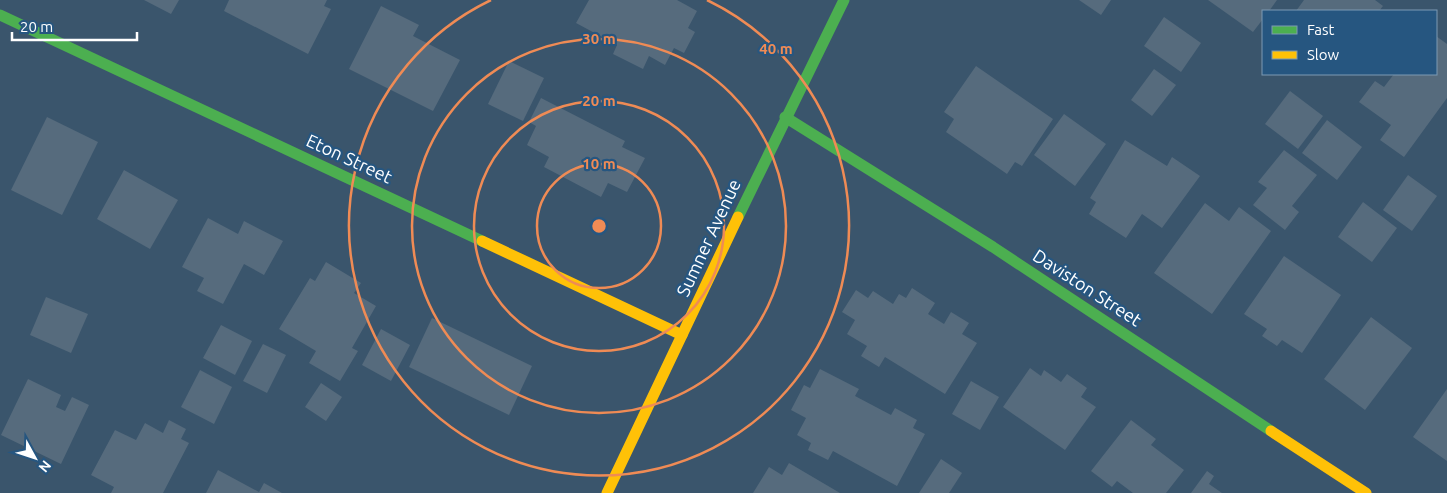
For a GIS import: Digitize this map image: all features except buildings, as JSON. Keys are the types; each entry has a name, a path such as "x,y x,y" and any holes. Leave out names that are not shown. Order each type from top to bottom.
{"main road":[{"name":"Sumner Avenue","path":"607,493 786,117 844,0"},
{"name":"Eton Street","path":"0,15 682,335"},
{"name":"Daviston Street","path":"786,117 1002,252 1366,493"}],"traffic: fast":[{"path":"738,217 844,0"},
{"path":"0,15 482,241"},
{"path":"785,117 993,247 1271,431"}],"traffic: slow":[{"path":"607,493 738,217"},
{"path":"482,241 682,335"},
{"path":"1271,431 1366,493"}]}
